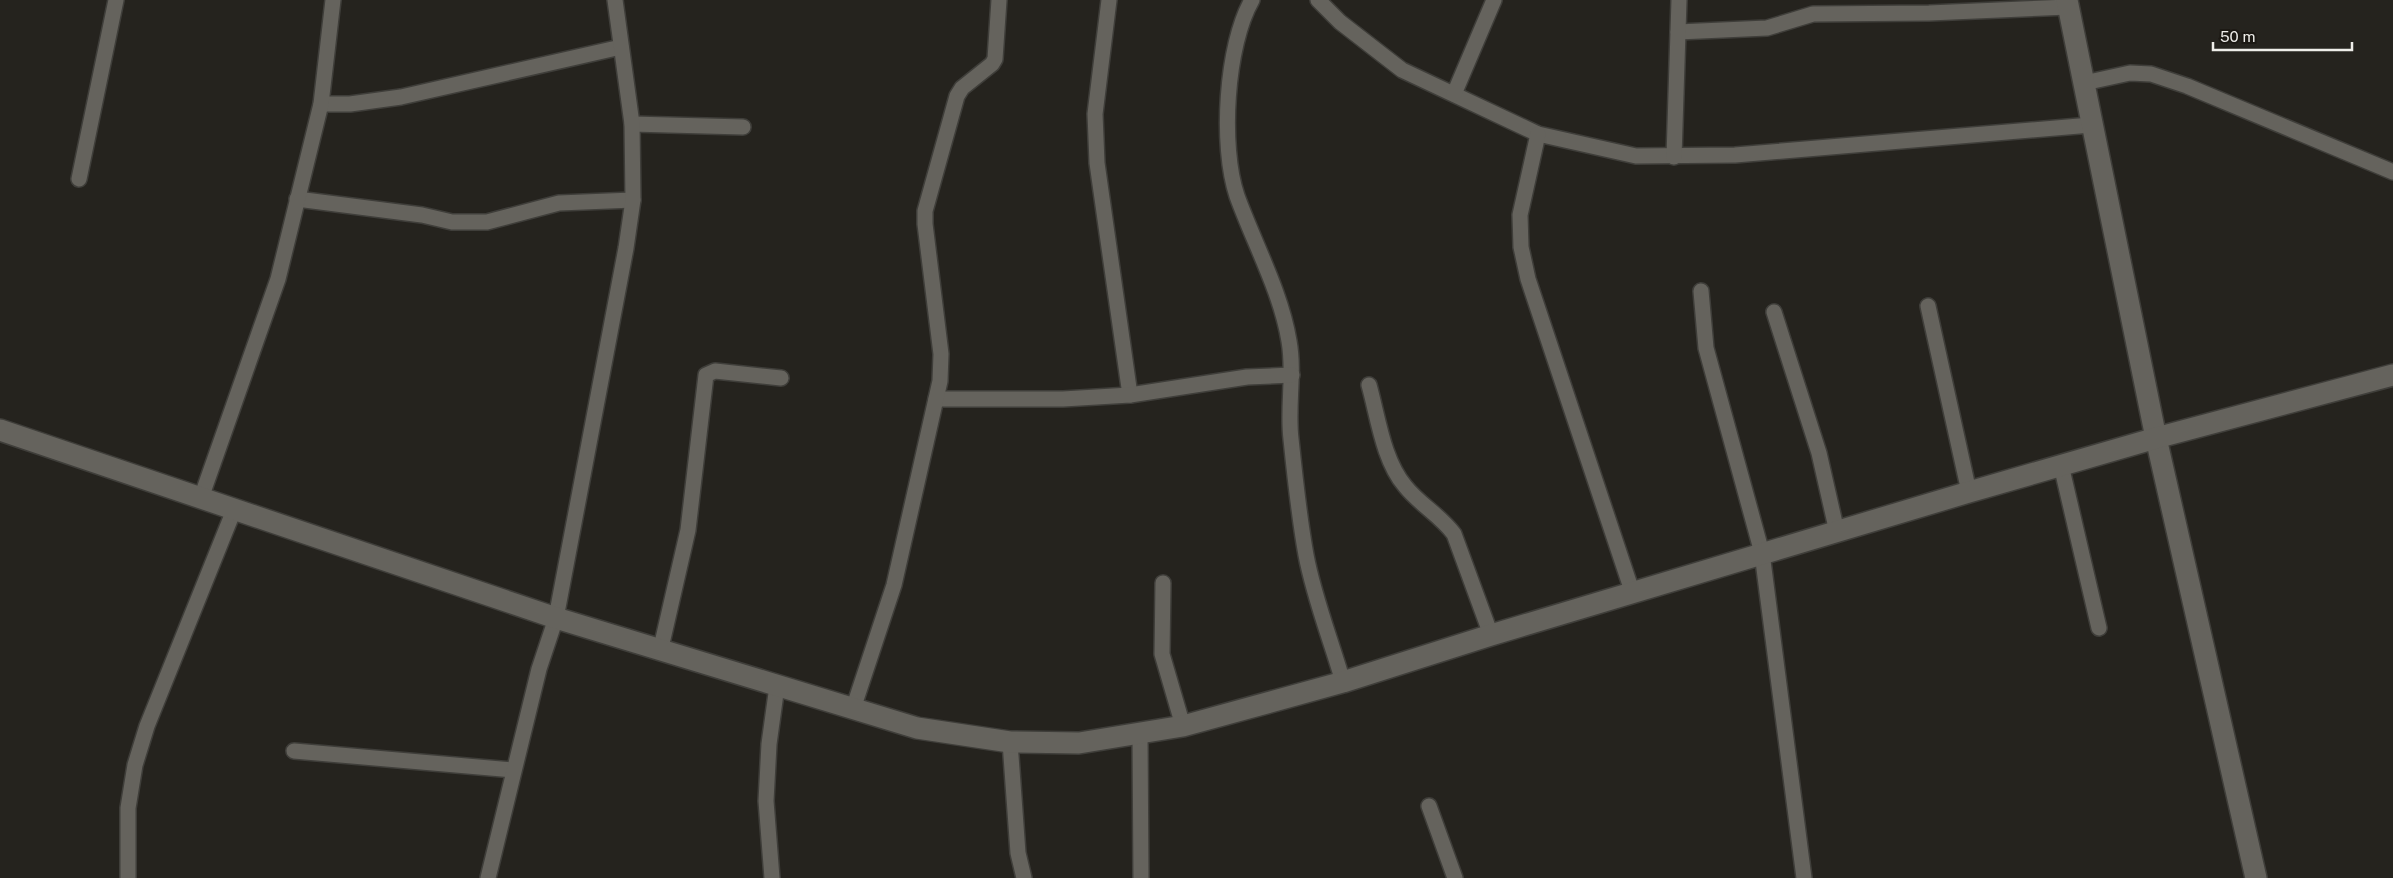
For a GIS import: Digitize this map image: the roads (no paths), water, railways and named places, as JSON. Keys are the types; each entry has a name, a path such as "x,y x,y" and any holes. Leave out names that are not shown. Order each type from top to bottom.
{"street":[{"path":"79,179 116,0"},
{"path":"201,498 278,279 321,104 333,0"},
{"path":"488,878 539,669 556,618 596,416 633,200 632,124 615,0"},
{"path":"853,709 894,585 940,381 941,354 924,224 925,210 957,96 962,88 992,64 995,59 999,0"},
{"path":"1109,0 1095,114 1097,163 1130,394"},
{"path":"1252,0 1243,15 1233,52 1228,90 1229,148 1236,193 1283,314 1289,339 1292,375 1289,412 1290,438 1306,556 1343,682"},
{"path":"1318,0 1340,22 1402,70 1538,134 1636,156 1735,155 2091,125"},
{"path":"1454,94 1494,0"},
{"path":"1674,157 1679,0"},
{"path":"1678,32 1767,28 1813,14 1929,13 2068,4 2091,125 2156,438 2256,878"},
{"path":"321,104 350,104 401,97 621,47"},
{"path":"2084,83 2130,73 2151,74 2187,86 2393,172"},
{"path":"632,124 743,127"},
{"path":"1538,134 1520,215 1520,246 1528,279 1633,594"},
{"path":"297,198 422,215 452,222 487,222 559,203 633,200"},
{"path":"1701,291 1706,348 1762,553 1804,878"},
{"path":"1928,306 1969,492"},
{"path":"1774,312 1816,444 1837,532"},
{"path":"660,652 688,530 706,375 715,371 781,378"},
{"path":"936,399 1063,399 1130,394 1247,377 1292,375"},
{"path":"0,430 660,652 917,728 1010,742 1079,743 1183,726 1343,682 1491,635 1969,492 2156,438 2393,375"},
{"path":"1369,385 1388,455 1405,486 1446,524 1454,534 1491,635"},
{"path":"2061,466 2099,628"},
{"path":"128,878 128,808 134,765 147,726 234,510"},
{"path":"1163,583 1162,654 1183,726"},
{"path":"772,878 766,801 769,744 777,686"},
{"path":"1140,734 1140,878"},
{"path":"1010,742 1018,853 1024,878"},
{"path":"294,751 513,770"},
{"path":"1429,806 1455,878"}]}
